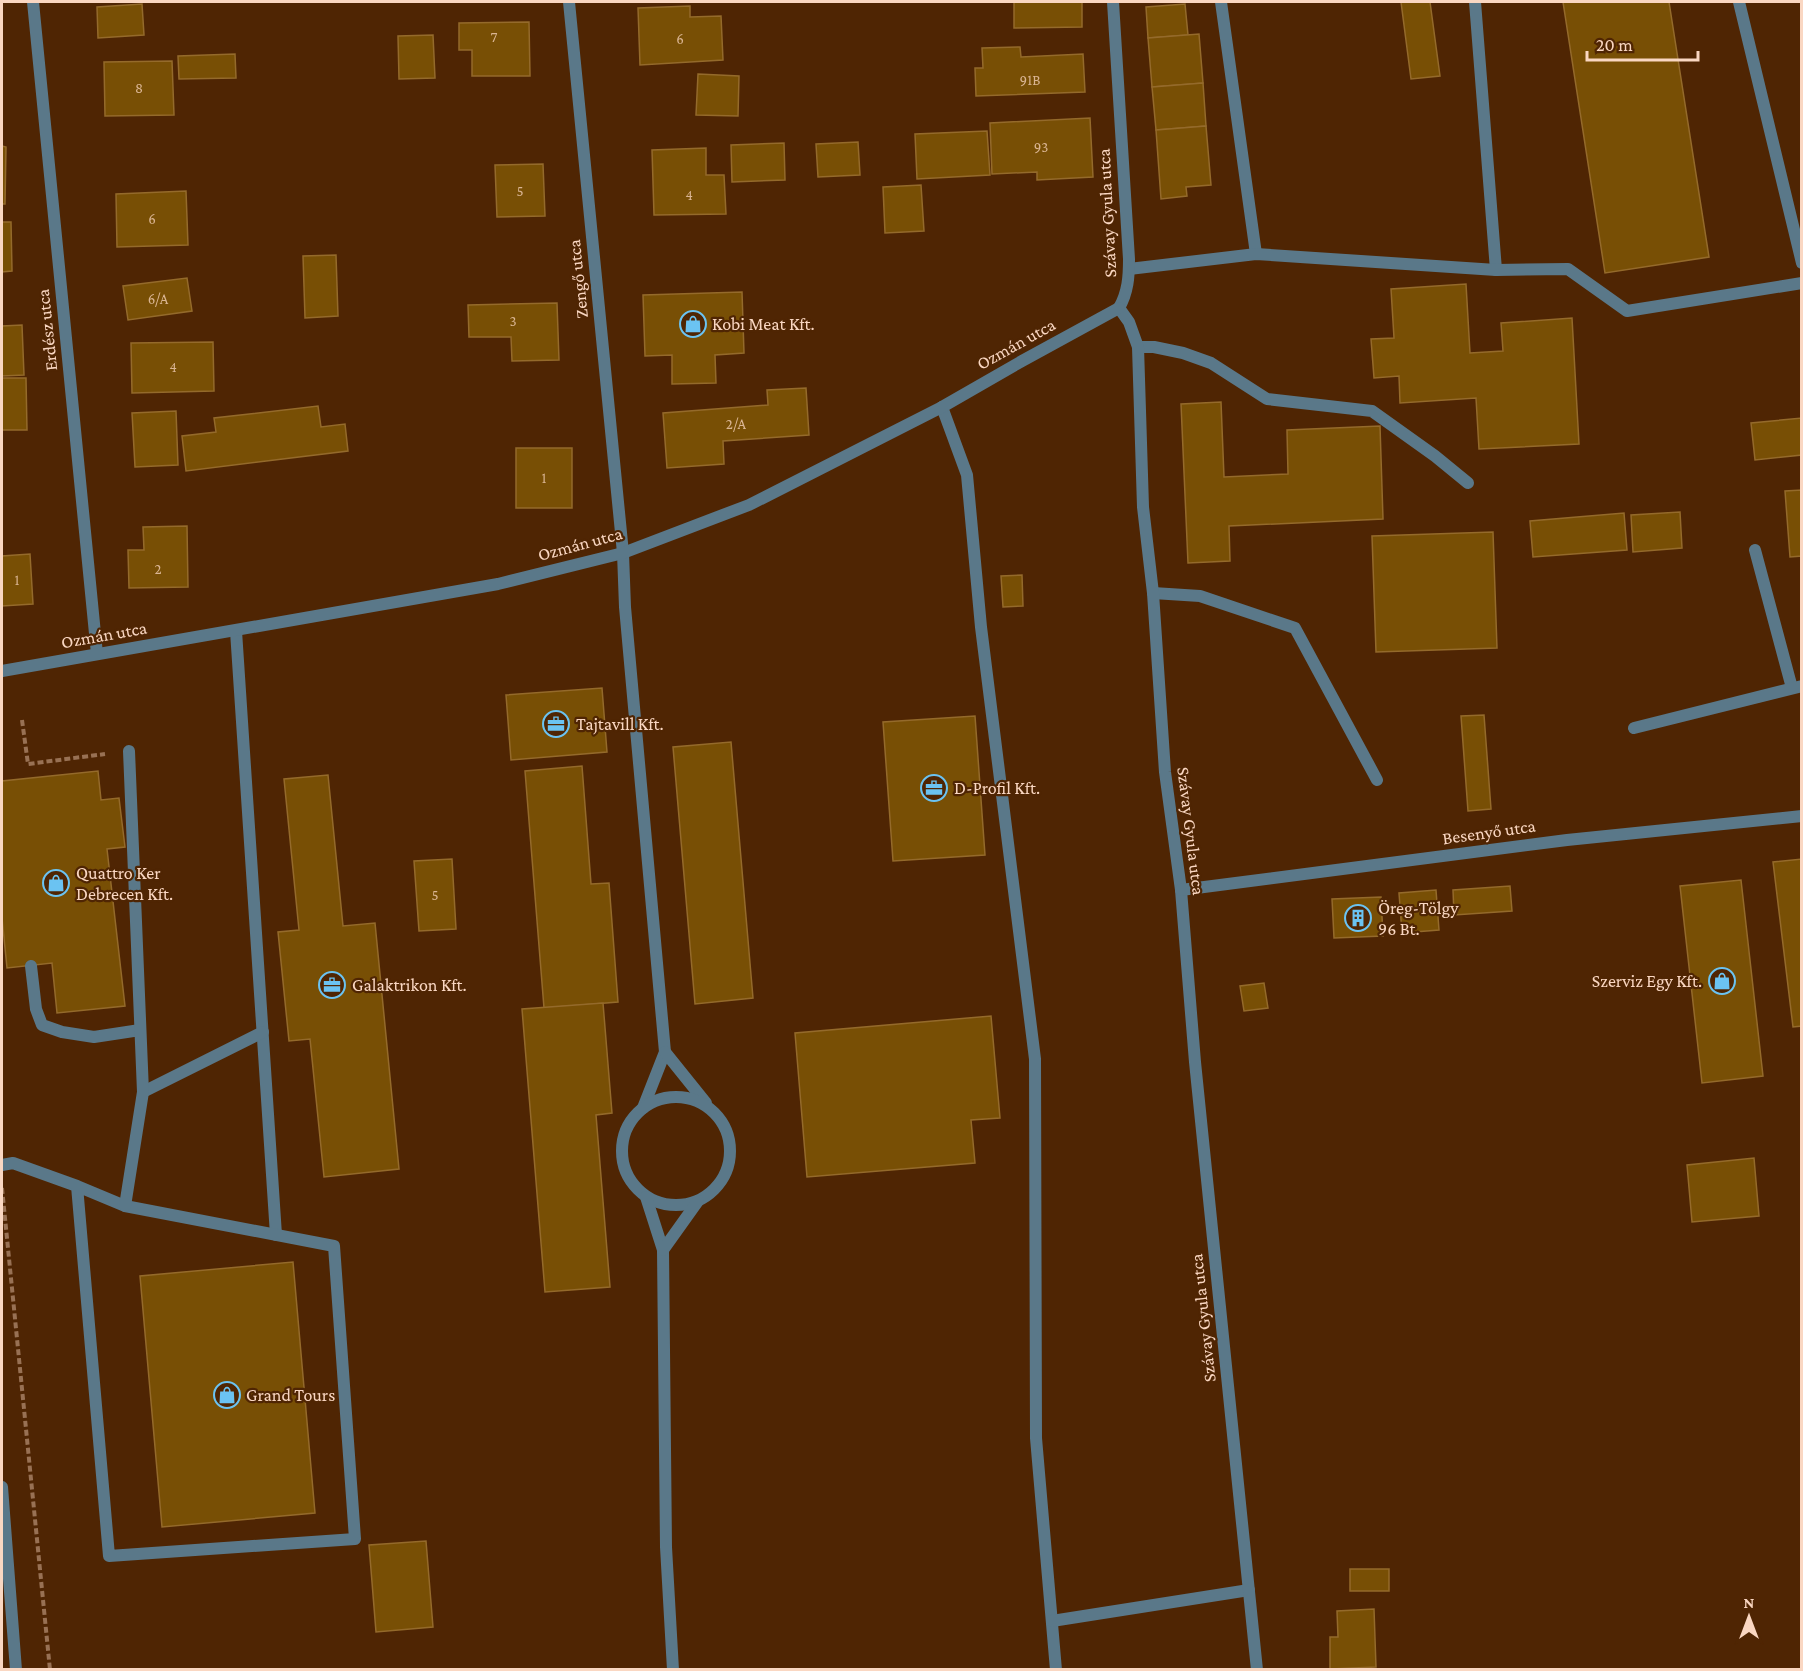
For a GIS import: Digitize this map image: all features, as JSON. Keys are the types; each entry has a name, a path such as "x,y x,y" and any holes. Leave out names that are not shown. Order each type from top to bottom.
{"street":[{"name":"Erdész utca","path":"33,2 97,654"},
{"name":"Zengő utca","path":"569,2 622,553 666,1053"},
{"name":"Szávay Gyula utca","path":"1113,2 1129,269 1126,296 1119,308 1129,322 1138,347 1143,507 1154,593 1165,772 1181,890 1195,1062 1257,1670"},
{"path":"1221,2 1256,254"},
{"path":"1475,2 1496,270"},
{"path":"1739,2 1802,263"},
{"path":"1129,269 1256,254 1496,270 1568,269 1627,312 1802,283"},
{"name":"Ozmán utca","path":"2,671 498,584 622,553 749,505 942,408 1119,308"},
{"path":"1138,347 1164,349 1211,363 1267,399 1372,411 1436,456 1468,483"},
{"path":"942,408 968,475 983,639 1035,1059 1036,1438 1056,1670"},
{"path":"1634,728 1797,687 1755,550"},
{"path":"1154,593 1200,596 1295,628 1377,780"},
{"path":"236,631 276,1235"},
{"path":"124,1206 143,1092 129,751"},
{"name":"Besenyő utca","path":"1181,890 1567,840 1802,816"},
{"path":"31,966 36,1009 42,1025 62,1032 94,1037 140,1030"},
{"path":"143,1092 263,1032"},
{"path":"643,1108 666,1053 710,1108 722,1123 729,1139 730,1158 725,1176 714,1190 698,1201 681,1206 662,1204 646,1197 633,1185 625,1171 621,1153 623,1136 631,1120 643,1108 658,1100 675,1097 693,1100 710,1108"},
{"path":"2,1165 13,1163 77,1186 124,1206 334,1246 355,1539 109,1556 77,1186"},
{"path":"646,1197 663,1250 666,1547 673,1670"},
{"path":"663,1250 698,1201"},
{"path":"2,1486 16,1670"},
{"path":"1052,1621 1249,1590"}],"path":[{"path":"22,720 28,764 129,751"},
{"path":"2,1178 50,1670"}],"building":[{"path":"1014,2 1082,2 1082,27 1014,28"},
{"path":"1401,2 1430,2 1440,76 1411,79"},
{"path":"1563,2 1669,2 1709,257 1605,273"},
{"path":"142,4 144,35 98,38 97,7"},
{"path":"1185,4 1188,35 1148,38 1146,7"},
{"path":"690,6 690,17 721,16 723,60 640,65 638,8"},
{"path":"529,22 530,76 472,76 472,50 459,50 459,23"},
{"path":"1199,34 1203,83 1152,87 1148,38"},
{"path":"433,35 435,78 399,79 398,36"},
{"path":"1020,47 1021,57 1083,54 1085,92 976,96 975,68 983,68 982,48"},
{"path":"235,54 236,78 179,79 178,56"},
{"path":"172,61 174,115 105,116 104,62"},
{"path":"698,74 739,76 738,116 696,115"},
{"path":"1203,83 1206,126 1156,130 1152,87"},
{"path":"1090,118 1093,177 1037,180 1037,172 992,174 990,123"},
{"path":"1206,126 1211,185 1186,187 1187,196 1161,199 1156,130"},
{"path":"987,131 990,175 917,179 915,134"},
{"path":"858,142 860,175 818,177 816,144"},
{"path":"784,143 785,180 732,182 731,145"},
{"path":"2,146 6,147 5,204 2,204"},
{"path":"706,148 706,175 724,175 726,214 654,215 652,150"},
{"path":"543,164 545,216 497,217 495,165"},
{"path":"921,185 924,231 885,233 883,187"},
{"path":"186,191 188,245 117,247 116,194"},
{"path":"2,222 11,222 12,271 2,272"},
{"path":"336,255 338,316 305,318 303,256"},
{"path":"187,278 192,311 128,320 123,286"},
{"path":"1466,284 1470,353 1503,351 1501,323 1572,318 1579,444 1479,449 1476,398 1400,403 1399,376 1374,378 1371,339 1394,338 1391,289"},
{"name":"Kobi Meat Kft.","path":"742,292 744,353 715,355 716,383 672,384 672,355 645,356 643,295"},
{"path":"557,303 559,360 512,361 511,337 469,337 468,305"},
{"path":"22,325 24,375 2,376 2,326"},
{"path":"213,342 214,391 132,393 131,343"},
{"path":"2,378 26,378 27,430 2,430"},
{"path":"806,388 809,435 723,441 724,464 667,468 663,413 768,405 767,390"},
{"path":"1221,402 1224,477 1288,474 1287,430 1380,426 1383,519 1229,526 1230,561 1188,563 1181,404"},
{"path":"318,406 321,427 345,424 348,451 186,471 182,436 216,432 214,418"},
{"path":"176,411 178,465 135,467 132,413"},
{"path":"1802,418 1802,455 1755,460 1751,423"},
{"path":"516,448 572,448 572,508 516,508"},
{"path":"1802,490 1802,556 1790,557 1785,491"},
{"path":"1680,512 1682,548 1633,552 1631,515"},
{"path":"1624,513 1627,550 1533,557 1530,521"},
{"path":"187,526 188,587 129,588 128,550 144,550 143,527"},
{"path":"1493,532 1497,648 1376,652 1372,536"},
{"path":"30,554 33,604 2,606 2,556"},
{"path":"1022,575 1023,606 1003,607 1001,576"},
{"name":"Tajtavill Kft.","path":"602,688 607,752 511,760 506,695"},
{"path":"1484,715 1491,809 1468,811 1461,716"},
{"name":"D-Profil Kft.","path":"975,716 985,855 893,861 883,722"},
{"path":"731,742 753,998 695,1004 673,747"},
{"path":"582,766 591,884 609,883 618,1002 544,1008 525,771"},
{"name":"Quattro Ker Debrecen Kft.","path":"98,771 101,800 119,798 125,847 107,849 125,1006 57,1013 52,963 7,968 2,918 2,781"},
{"name":"Galaktrikon Kft.","path":"328,775 343,926 375,923 399,1169 324,1177 310,1039 289,1041 278,932 299,930 284,779"},
{"path":"452,859 456,929 419,931 414,861"},
{"path":"1802,859 1802,1026 1793,1027 1773,862"},
{"name":"Szerviz Egy Kft.","path":"1741,880 1763,1076 1702,1083 1680,886"},
{"path":"1510,886 1512,911 1454,915 1453,890"},
{"path":"1436,890 1439,930 1402,933 1399,893"},
{"name":"Öreg-Tölgy 96 Bt.","path":"1381,897 1383,936 1334,938 1332,899"},
{"path":"1264,983 1268,1008 1244,1011 1240,986"},
{"path":"603,1003 612,1113 596,1115 610,1287 545,1292 522,1009"},
{"path":"991,1016 1000,1118 971,1120 975,1163 807,1177 795,1033"},
{"path":"1754,1158 1759,1216 1692,1222 1687,1165"},
{"name":"Grand Tours","path":"293,1262 315,1513 162,1527 140,1276"},
{"path":"426,1541 433,1627 376,1632 369,1545"},
{"path":"1350,1569 1389,1569 1389,1591 1350,1591"},
{"path":"1374,1609 1376,1667 1330,1669 1330,1637 1338,1637 1337,1611"}],"place":[{"name":"Kobi Meat Kft.","path":"693,324"},
{"name":"Tajtavill Kft.","path":"556,724"},
{"name":"D-Profil Kft.","path":"934,788"},
{"name":"Quattro Ker Debrecen Kft.","path":"56,883"},
{"name":"Öreg-Tölgy 96 Bt.","path":"1358,918"},
{"name":"Szerviz Egy Kft.","path":"1722,981"},
{"name":"Galaktrikon Kft.","path":"332,985"},
{"name":"Grand Tours","path":"227,1395"}]}
